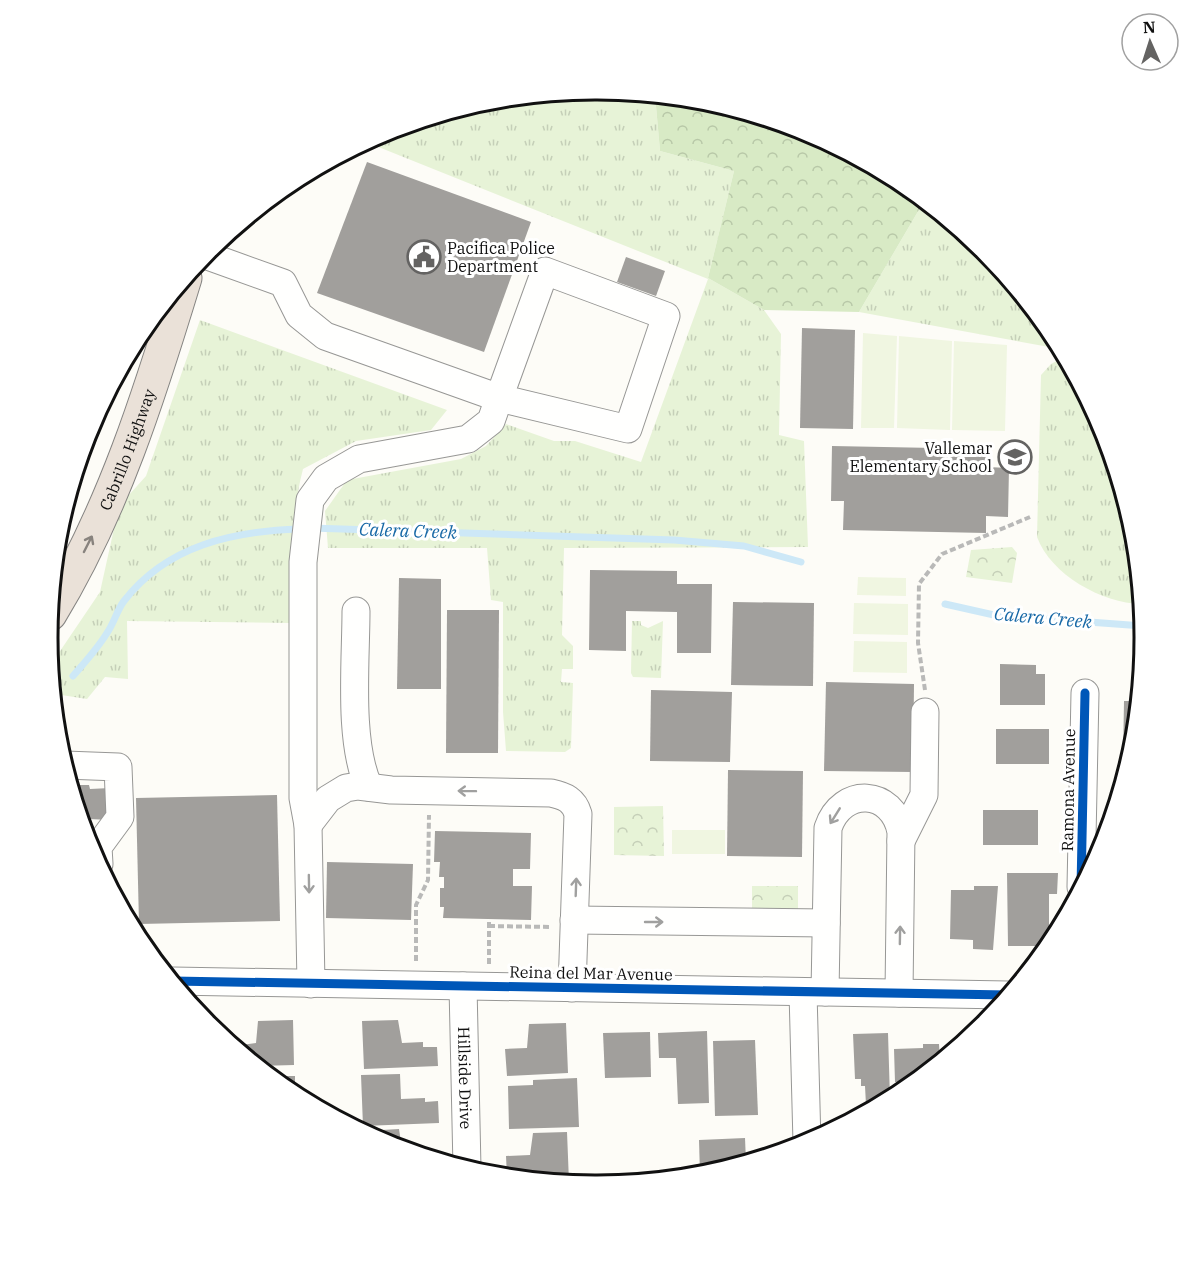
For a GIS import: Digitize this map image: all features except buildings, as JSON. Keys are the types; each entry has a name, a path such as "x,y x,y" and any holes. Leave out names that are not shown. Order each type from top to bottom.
{"highway":[{"name":"Cabrillo Highway","path":"61,594 97,526 133,438 178,301"}],"street":[{"path":"215,258 283,283 299,315 325,336 499,398 628,429 666,316 545,271 499,398 491,421 468,439 371,456 337,470 317,488 308,509 304,544 303,798 308,825 311,984"},
{"path":"356,611 356,701 360,768 369,787"},
{"name":"Ramona Avenue","path":"1081,868 1084,693"},
{"path":"902,841 924,795 925,712"},
{"path":"74,765 118,767 120,818 100,845"},
{"path":"308,825 320,807 346,788 551,793 564,796 575,804 578,814 572,988"},
{"path":"808,1132 814,992 826,923 828,828 841,806 848,802 867,798 885,804 897,817 902,841 899,993"},
{"path":"574,924 826,923"},
{"name":"Reina del Mar Avenue","path":"189,989 311,984 997,995"},
{"name":"Hillside Drive","path":"467,1159 476,986"}],"path":[{"path":"925,712 925,683 918,643 919,584 942,554 1030,517"},
{"path":"416,985 416,905 428,880 429,791"},
{"path":"476,986 489,919"},
{"path":"489,926 574,924"}],"green space":[{"path":"561,101 631,101 656,104 660,151 734,171 708,278 764,310 781,334 779,435 804,441 808,547 564,548 562,635 573,646 573,669 562,669 561,682 573,683 571,748 565,752 506,751 503,712 503,602 491,600 487,548 328,548 325,511 347,480 461,459 486,446 506,424 554,441 575,441 641,462 708,279 377,147 457,118 491,110"},
{"path":"656,104 701,110 769,129 834,155 865,172 920,209 859,312 764,310 708,278 734,171 660,151"},
{"path":"920,209 976,257 1022,310 1048,347 859,312"},
{"path":"200,320 447,410 431,430 356,441 303,469 295,507 291,545 290,623 127,621 128,679 105,677 87,699 62,695 59,653 100,592 119,506 146,476"},
{"path":"863,333 897,336 894,428 861,428"},
{"path":"899,336 952,341 950,430 897,428"},
{"path":"954,341 1007,345 1005,431 952,430"},
{"path":"1056,361 1078,400 1105,465 1123,533 1132,603 1095,592 1066,575 1044,551 1037,537 1041,375"},
{"path":"1012,547 1017,553 1012,583 966,577 971,550"},
{"path":"858,577 906,578 906,596 857,595"},
{"path":"854,603 908,604 908,635 853,634"},
{"path":"632,621 641,621 641,625 648,628 663,621 661,678 633,677 631,673"},
{"path":"854,641 907,642 907,673 853,672"},
{"path":"663,806 664,856 614,855 614,807"},
{"path":"672,830 725,830 725,854 672,854"},
{"path":"752,886 798,886 798,912 752,912"}],"waterway":[{"name":"Calera Creek","path":"311,528 674,540 744,546 801,562"},
{"name":"Calera Creek","path":"73,676 103,639 124,601 160,566 181,554 227,538 275,530 300,529"},
{"name":"Calera Creek","path":"945,604 994,615 1133,625"}],"cycle path":[{"path":"1081,868 1085,693"},
{"path":"183,981 997,995"}],"place":[{"name":"Pacifica Police Department","path":"424,257"},
{"name":"Vallemar Elementary School","path":"1015,457"}]}
